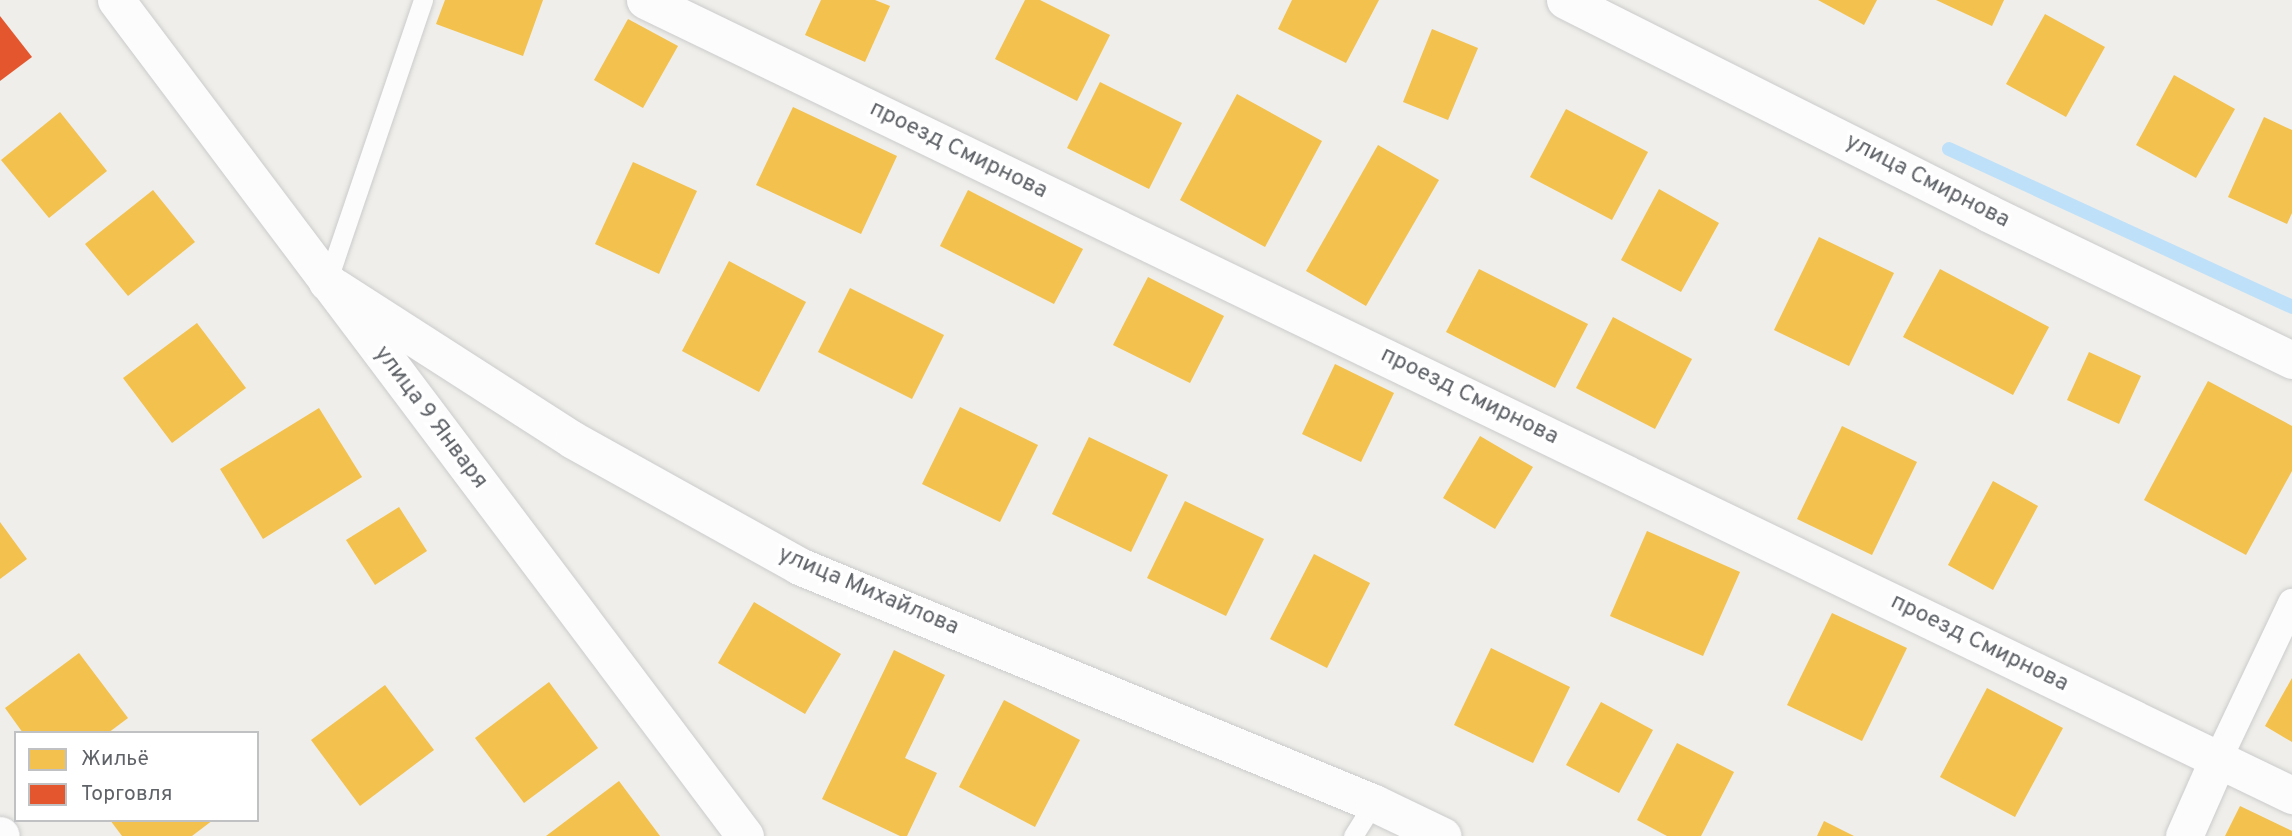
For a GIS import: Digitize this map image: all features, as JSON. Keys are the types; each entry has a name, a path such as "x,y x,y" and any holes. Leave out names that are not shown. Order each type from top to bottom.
{"street":[{"name":"улица 9 Января","path":"116,0 745,836"},
{"name":"проезд Смирнова","path":"645,0 2292,795"},
{"name":"улица Смирнова","path":"1565,0 1988,213 2292,360"},
{"name":"улица Михайлова","path":"327,282 573,440 799,566 1374,803 1443,836"},
{"path":"2184,836 2292,603"}],"lane":[{"path":"327,282 423,0"},
{"path":"1353,836 1374,803"}],"building: Жильё":[{"path":"445,0 543,0 523,56 436,24"},
{"path":"821,0 875,0 890,6 865,62 805,35"},
{"path":"1025,0 1040,0 1110,35 1077,101 995,59"},
{"path":"1292,0 1379,0 1346,63 1278,29"},
{"path":"1818,0 1877,0 1864,25"},
{"path":"1936,0 2004,0 1992,26"},
{"path":"2045,14 2105,47 2066,117 2006,84"},
{"path":"628,19 678,46 643,108 594,80"},
{"path":"1432,29 1478,48 1448,120 1403,102"},
{"path":"2174,75 2235,109 2196,178 2136,145"},
{"path":"1100,82 1182,123 1149,189 1067,148"},
{"path":"1237,94 1322,141 1265,247 1180,200"},
{"path":"793,107 897,156 861,234 756,185"},
{"path":"1566,109 1648,152 1612,220 1530,177"},
{"path":"60,112 107,171 49,218 1,160"},
{"path":"2264,117 2292,130 2292,213 2287,224 2228,197"},
{"path":"1378,145 1439,180 1366,306 1306,271"},
{"path":"633,162 697,191 659,274 595,244"},
{"path":"1659,189 1719,223 1681,292 1621,260"},
{"path":"153,190 195,242 128,296 85,244"},
{"path":"968,190 1083,249 1054,304 940,246"},
{"path":"1819,237 1894,273 1849,366 1774,330"},
{"path":"729,261 806,302 759,392 682,351"},
{"path":"1479,269 1588,324 1555,388 1446,332"},
{"path":"1940,269 2049,327 2013,395 1903,337"},
{"path":"1148,277 1224,316 1190,383 1113,345"},
{"path":"850,288 944,335 912,399 818,352"},
{"path":"1613,317 1692,359 1655,429 1576,388"},
{"path":"197,323 246,388 172,443 123,378"},
{"path":"2089,352 2141,376 2119,424 2067,400"},
{"path":"1335,364 1394,393 1361,462 1302,434"},
{"path":"2208,381 2292,426 2292,471 2246,555 2144,500"},
{"path":"960,407 1038,445 1000,522 922,484"},
{"path":"319,408 362,477 263,539 220,469"},
{"path":"1842,426 1917,462 1872,555 1797,519"},
{"path":"1480,436 1533,467 1495,529 1443,498"},
{"path":"1089,437 1168,475 1131,552 1052,514"},
{"path":"1993,481 2038,506 1993,590 1948,565"},
{"path":"1185,501 1264,539 1226,616 1147,578"},
{"path":"399,507 427,551 375,585 346,540"},
{"path":"0,522 27,559 0,579"},
{"path":"1647,531 1740,572 1703,656 1610,616"},
{"path":"1314,554 1370,583 1327,668 1270,639"},
{"path":"754,602 841,654 805,714 718,663"},
{"path":"1832,613 1907,648 1862,741 1787,705"},
{"path":"1491,648 1570,687 1533,763 1454,725"},
{"path":"894,650 945,675 905,758 937,773 907,836 900,836 822,799"},
{"path":"79,653 128,718 111,731 22,731 5,708"},
{"path":"2292,678 2292,742 2265,726"},
{"path":"549,682 598,748 524,803 475,738"},
{"path":"385,685 434,750 360,806 311,740"},
{"path":"1987,688 2063,728 2015,817 1940,777"},
{"path":"1004,700 1080,740 1035,827 959,787"},
{"path":"1601,702 1653,730 1619,793 1566,765"},
{"path":"1677,743 1734,772 1701,836 1667,836 1637,820"},
{"path":"619,781 660,836 546,836"},
{"path":"2240,806 2292,831 2292,836 2225,836"},
{"path":"1824,821 1854,836 1817,836"},
{"path":"112,822 210,822 192,836 122,836"}],"building: Торговля":[{"path":"0,16 32,57 0,81"}],"waterway":[{"path":"1949,149 2292,307"}]}
